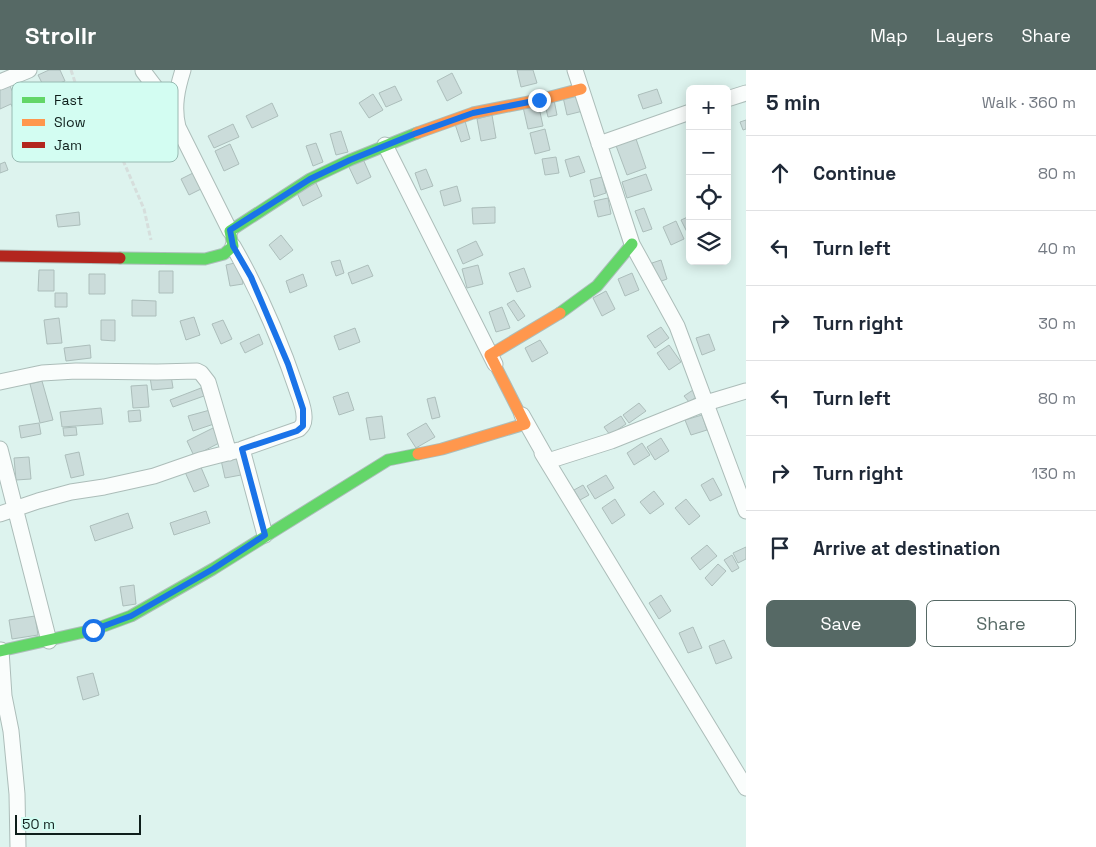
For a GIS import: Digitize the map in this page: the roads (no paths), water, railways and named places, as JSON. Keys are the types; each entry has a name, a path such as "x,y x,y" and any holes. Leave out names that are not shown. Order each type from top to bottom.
{"street":[{"path":"0,82 29,70"},
{"path":"144,70 153,82"},
{"path":"178,88 183,70"},
{"path":"575,70 632,244 677,326 746,511"},
{"path":"230,230 310,179 385,145 473,113 539,100 581,89"},
{"path":"731,98 746,93"},
{"path":"599,144 686,113"},
{"path":"0,514 70,492 154,476 297,431 303,426 303,409 288,364 251,277 233,246 230,230 178,127"},
{"path":"385,145 524,424 746,788"},
{"path":"490,355 560,314 597,286 632,244"},
{"path":"0,256 205,259 216,257 229,251 233,246"},
{"path":"490,355 548,461"},
{"path":"0,382 42,373 197,371 202,373 208,382 236,451 265,535"},
{"path":"548,461 611,441 706,403 746,391"},
{"path":"18,847 17,794 4,696 1,650 93,630 131,616 213,569 388,460 442,449 524,424"},
{"path":"0,449 49,641"}]}
